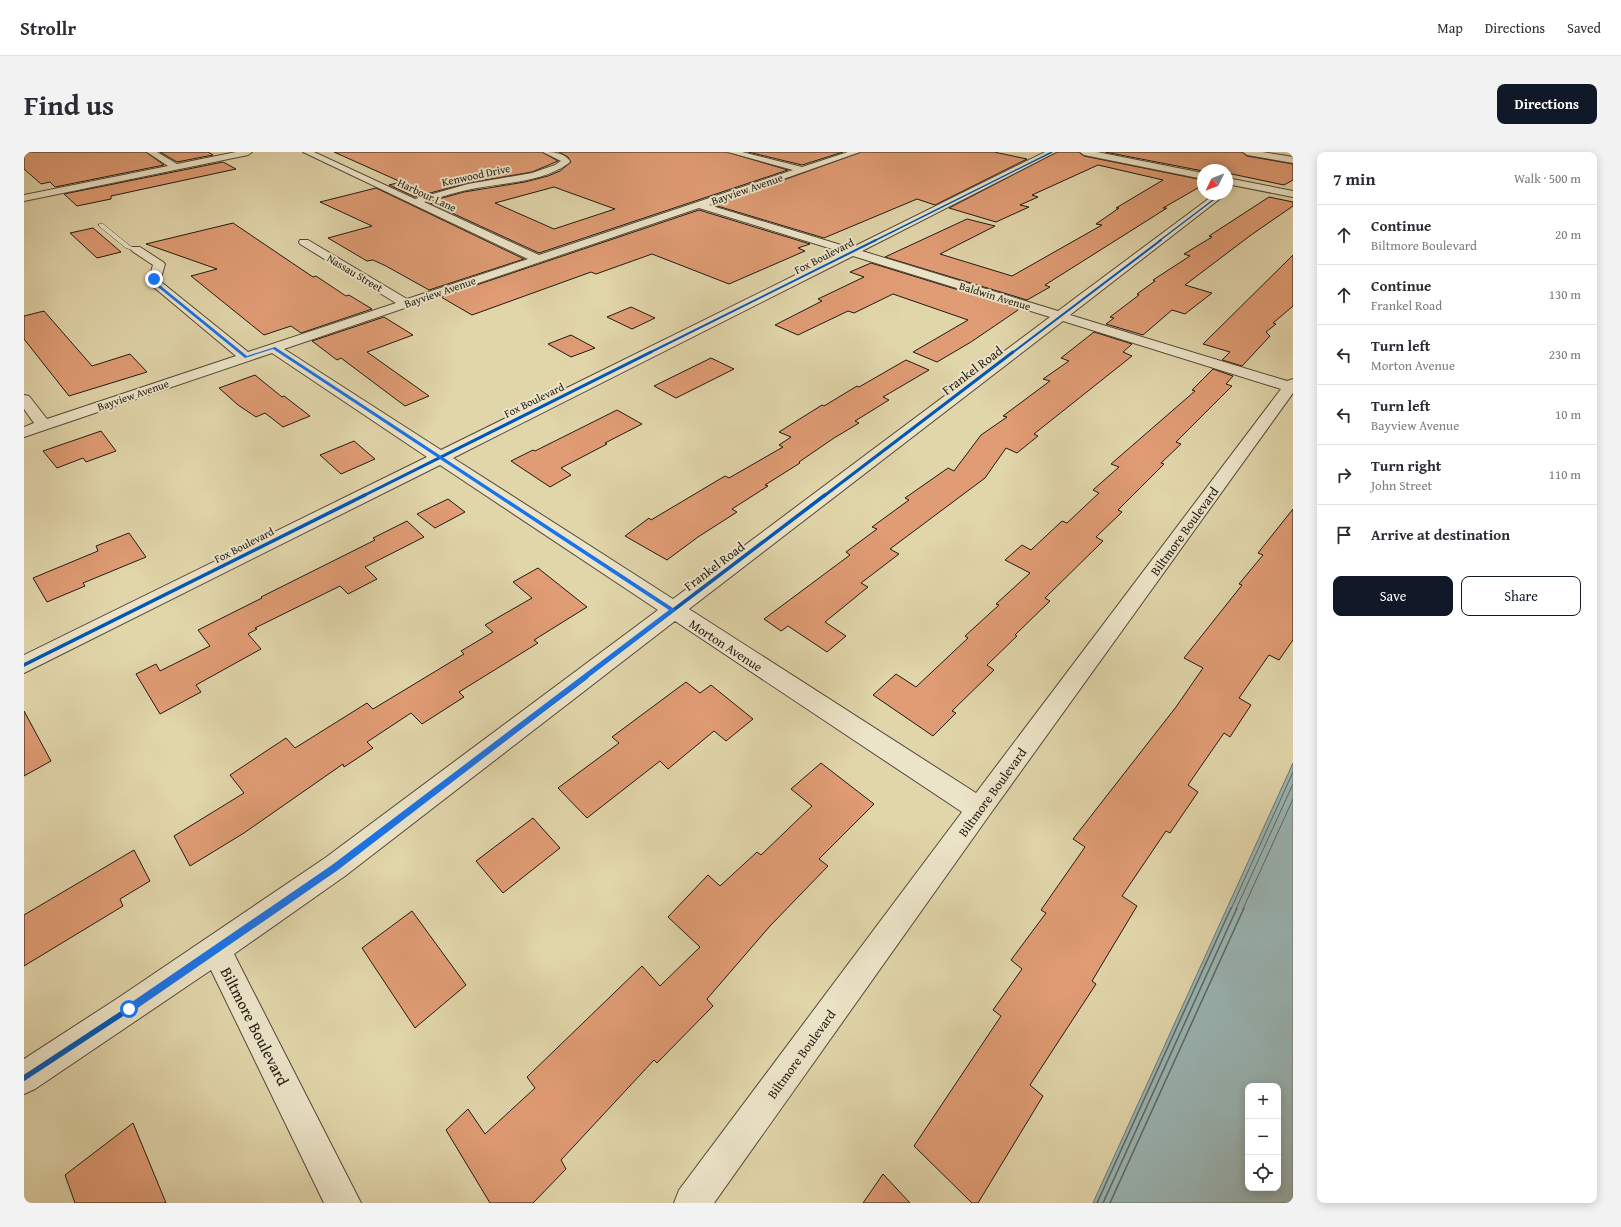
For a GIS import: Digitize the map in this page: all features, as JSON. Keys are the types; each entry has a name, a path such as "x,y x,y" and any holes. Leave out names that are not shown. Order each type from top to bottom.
{"street":[{"path":"152,152 176,167"},
{"path":"24,198 248,152"},
{"name":"Harbour Lane","path":"307,152 538,259"},
{"name":"Kenwood Drive","path":"414,202 470,187 505,182 553,169 566,162 563,158 547,152"},
{"path":"732,152 802,170"},
{"name":"Bayview Avenue","path":"24,432 856,152"},
{"name":"Fox Boulevard","path":"24,664 1052,152"},
{"path":"1084,152 1197,175"},
{"path":"1247,152 1293,160"},
{"path":"1233,187 1293,194"},
{"name":"Frankel Road","path":"216,949 335,867 1060,316 1210,200"},
{"name":"Baldwin Avenue","path":"700,205 1060,316 1292,385"},
{"name":"Nassau Street","path":"304,242 406,304"},
{"path":"136,249 159,264 154,282 246,357"},
{"name":"Morton Avenue","path":"273,348 979,809"},
{"name":"Biltmore Boulevard","path":"692,1203 979,809 1292,385"},
{"path":"24,399 43,425"},
{"path":"24,1078 129,1009 216,949"},
{"name":"Biltmore Boulevard","path":"216,949 343,1203"}],"lane":[{"path":"101,225 128,247 136,249"}],"water":[{"path":"1293,763 1293,1203 1093,1203"}],"building":[{"path":"24,152 146,152 164,165 55,187 50,182 41,184 24,169"},
{"path":"160,152 208,152 213,155 177,162"},
{"path":"334,152 542,152 558,161 532,172 468,183 415,197 389,185 401,182"},
{"path":"559,152 727,152 788,170 539,253 428,202 464,192 525,182 548,176 560,171 571,162 568,157","holes":["554,187 615,209 554,229 495,203"]},
{"path":"748,152 843,152 802,165"},
{"path":"861,152 994,152 1027,159 935,205 917,199 824,238 714,205"},
{"path":"1057,152 1079,152 1084,156 1197,179 1197,188 1163,208 1167,208 1045,285 1050,287 1027,300 885,257 967,219 995,226 940,254 1012,276 1102,225 1096,224 1119,208 1116,208 1163,180 1098,165 1032,195 1038,197 1020,205 1029,207 996,222 949,208"},
{"path":"1105,152 1242,152 1247,156 1293,164 1293,180 1284,185 1233,174 1233,164 1197,164 1197,170"},
{"path":"223,162 236,169 111,196 111,199 77,206 64,194"},
{"path":"376,188 524,259 429,290 386,266 373,260 367,261 328,238 372,226 320,202"},
{"path":"1269,197 1293,202 1293,206 1251,235 1185,285 1212,293 1185,314 1172,310 1143,335 1106,324 1114,318 1110,317 1139,295 1137,294 1155,281 1153,280 1190,256 1184,254 1212,237 1209,236"},
{"path":"699,210 810,244 798,248 805,251 729,284 652,254 596,274 591,272 472,315 441,297"},
{"path":"233,223 313,277 316,276 346,296 349,295 372,309 301,333 291,326 264,335 191,276 217,269 146,244"},
{"path":"93,228 121,252 97,258 70,233"},
{"path":"1293,255 1293,306 1273,323 1276,324 1266,332 1270,336 1242,366 1222,360 1230,352 1203,344"},
{"path":"871,263 1017,308 1018,310 971,342 937,362 913,352 968,320 893,294 854,313 848,311 798,335 775,325 822,301 818,299 864,277 850,272"},
{"path":"631,307 655,318 632,329 607,317"},
{"path":"44,311 92,366 130,354 147,372 69,396 24,339 24,316"},
{"path":"384,317 413,335 367,352 429,396 405,406 341,358 337,360 312,341"},
{"path":"1094,332 1132,344 1123,352 1132,356 1034,434 1038,436 1017,453 1006,448 985,478 890,549 899,554 861,583 868,587 825,622 846,636 827,652 788,626 781,631 764,619 850,555 846,552 877,529 872,527 909,500 905,498 948,468 954,471 981,435 1007,417 1003,416 1050,381 1043,379 1069,361 1061,358"},
{"path":"571,335 595,348 571,357 548,344"},
{"path":"711,358 734,369 676,398 654,386"},
{"path":"906,360 929,370 883,397 889,400 855,421 859,423 834,438 799,462 800,463 765,485 768,486 732,509 737,512 698,537 667,560 625,536 649,518 651,520 725,476 729,478 783,447 779,445 791,437 779,432 822,405 824,406 857,386 859,387"},
{"path":"1213,369 1233,376 1226,384 1232,386 1176,442 1181,444 1161,463 1164,464 1118,510 1122,512 1096,537 1103,541 1045,598 1050,601 987,665 994,670 952,711 956,713 933,736 873,695 896,674 916,687 968,638 965,636 999,605 996,604 1030,573 1005,560 1022,545 1031,550 1062,521 1067,523 1099,493 1093,490 1119,467 1111,464 1195,391 1192,390"},
{"path":"255,375 282,397 284,396 310,416 283,427 265,413 256,417 238,405 219,388"},
{"path":"617,410 642,424 561,468 571,475 550,487 511,461 533,450 535,451"},
{"path":"101,431 116,451 86,462 83,458 57,468 43,451"},
{"path":"354,441 375,459 341,474 320,455"},
{"path":"448,499 465,512 435,528 417,514"},
{"path":"1293,509 1293,640 1279,660 1269,655 1239,698 1251,705 1230,737 1224,733 1188,785 1198,792 1170,833 1166,831 1122,896 1137,906 1092,981 1096,984 1030,1085 1043,1096 978,1203 972,1203 914,1146 1001,1016 993,1010 1022,969 1011,960 1046,913 1041,910 1085,847 1073,839 1176,707 1203,668 1184,658 1242,585 1239,584 1263,555 1258,553"},
{"path":"407,521 424,537 365,567 377,579 348,594 340,586 255,628 257,629 248,634 261,649 196,685 201,692 160,714 136,674 156,664 160,671 210,646 198,630 375,540 373,538"},
{"path":"129,533 146,557 83,583 85,586 47,602 33,578 98,551 96,546"},
{"path":"538,568 587,607 534,640 538,643 459,692 464,697 422,724 411,713 367,742 373,748 344,767 343,764 244,833 190,866 174,836 244,793 230,775 286,738 295,748 367,703 373,709 464,654 461,651 493,632 485,625 532,598 513,582"},
{"path":"686,682 700,693 711,685 753,719 726,741 714,731 668,769 660,761 587,818 558,788 619,743 612,737"},
{"path":"24,711 51,761 24,776"},
{"path":"821,763 874,804 819,859 828,866 770,926 707,999 713,1006 657,1063 654,1060 561,1160 566,1169 533,1203 490,1203 446,1130 468,1109 485,1134 535,1088 527,1077 642,966 660,986 700,947 668,917 708,875 720,886 757,852 761,855 812,806 791,789"},
{"path":"533,818 560,848 503,893 476,861"},
{"path":"134,850 150,881 120,899 123,906 24,966 24,915"},
{"path":"412,911 466,985 415,1028 362,948"},
{"path":"133,1123 166,1203 75,1203 65,1175"},
{"path":"883,1174 910,1203 863,1203"}],"cycle path":[{"path":"24,665 1052,152"},
{"path":"24,1078 129,1009 335,867 1213,200"}],"route":[{"path":"129,1009 335,867 673,610 273,348 246,357 154,282 154,279"}]}
